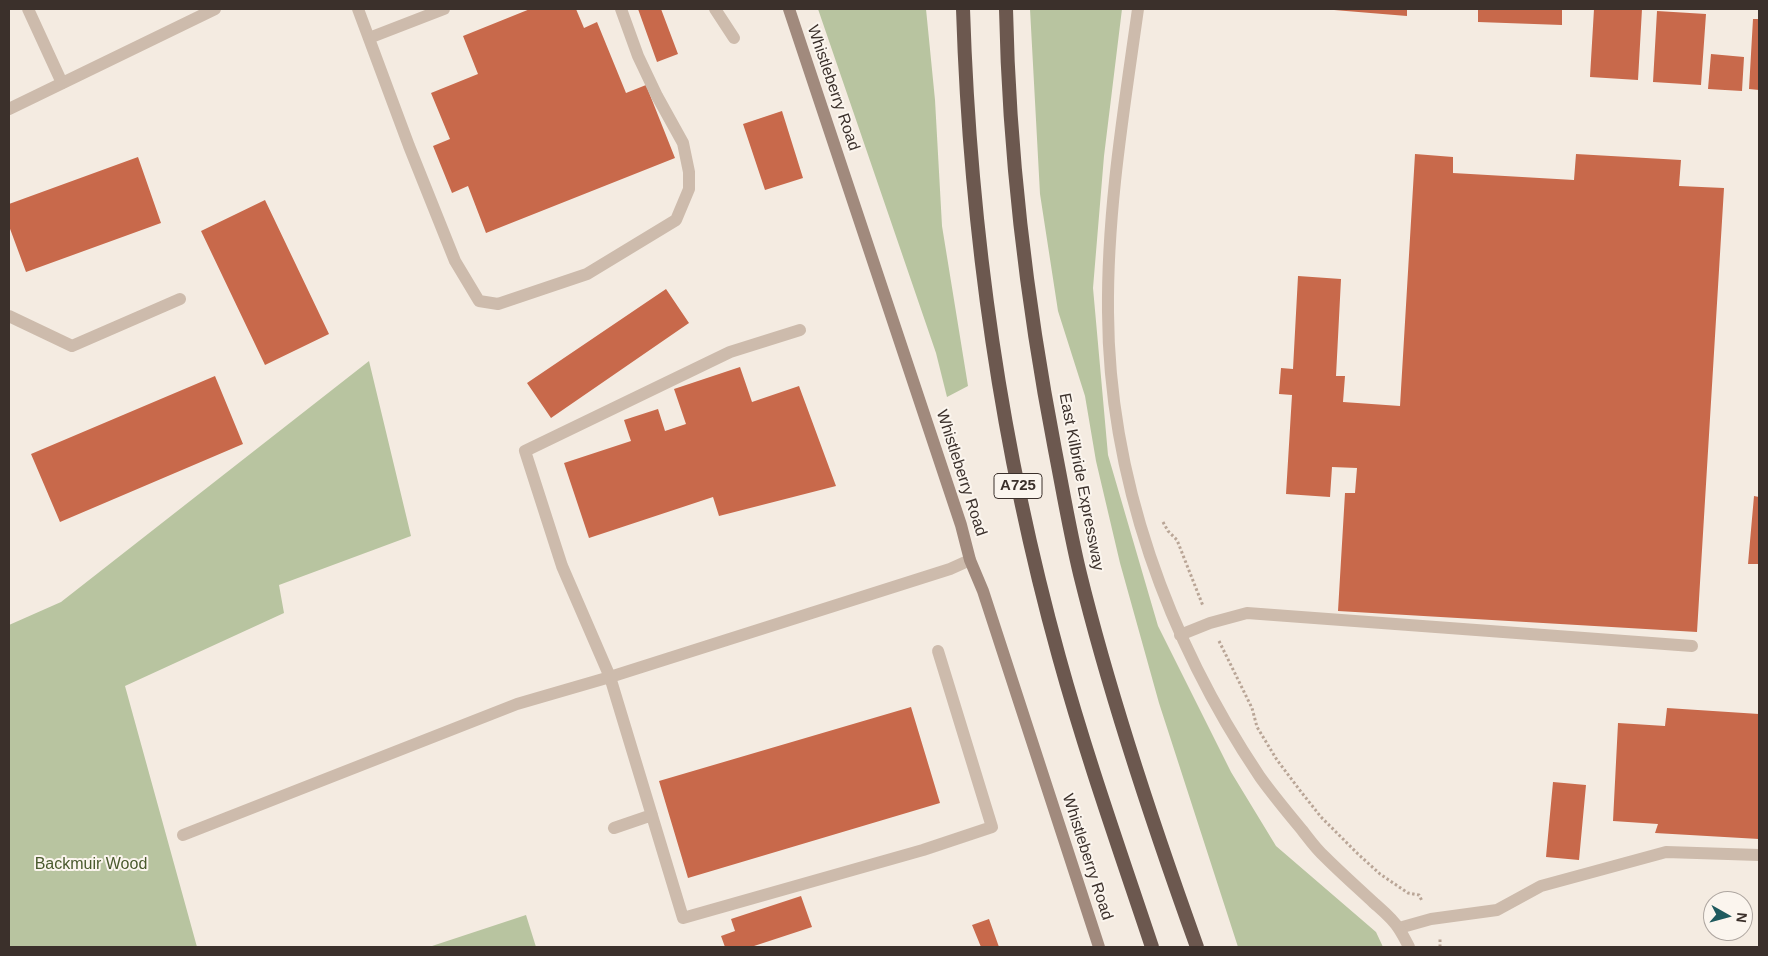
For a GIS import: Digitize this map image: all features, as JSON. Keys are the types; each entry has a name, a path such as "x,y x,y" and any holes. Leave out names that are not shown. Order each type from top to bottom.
{"highway":[{"name":"A725","path":"963,9 966,94 974,206 990,332 1013,462 1034,559 1059,658 1093,772 1152,947"},
{"name":"East Kilbride Expressway","path":"1006,9 1017,196 1046,401 1066,504 1080,572 1117,708 1197,947"}],"main road":[{"name":"Whistleberry Road","path":"789,9 958,515 970,560 983,591 1099,947"}],"street":[{"path":"28,9 62,83"},
{"path":"9,109 215,9"},
{"path":"358,9 454,261 479,301 498,304 587,274 676,220 689,189 689,172 682,143 638,56 621,9"},
{"path":"369,38 444,9"},
{"path":"715,9 734,38"},
{"path":"1138,9 1113,207 1108,272 1109,354 1120,442 1130,490 1143,537 1180,635 1221,714 1261,778 1322,855 1399,928 1409,947"},
{"path":"9,316 72,346 180,298"},
{"path":"800,330 730,352 525,451 562,566 610,677 683,918 923,850 992,827 938,651"},
{"path":"183,835 517,704 610,677 931,575 970,560"},
{"path":"1180,635 1210,623 1247,613 1692,646"},
{"path":"614,828 652,814"},
{"path":"1399,928 1431,918 1497,910 1541,886 1666,852 1759,855"}],"path":[{"path":"1160,514 1168,531 1177,540 1210,623 1252,708 1257,727 1277,760 1321,817 1372,867 1408,893 1419,895 1440,937 1440,947"}],"green space":[{"path":"818,9 926,9 935,100 942,226 968,386 947,397 936,353"},
{"path":"1030,9 1122,9 1104,156 1093,288 1108,455 1158,626 1231,772 1276,846 1376,932 1383,947 1238,947 1159,703 1120,563 1096,461 1085,396 1058,311 1040,194"},
{"name":"Backmuir Wood","path":"369,361 411,536 279,585 284,613 125,686 197,947 9,947 9,625 61,602"},
{"path":"526,915 536,947 429,947"}],"building":[{"path":"530,9 576,9 584,28 597,22 626,93 646,85 675,158 486,233 468,186 452,193 433,146 450,139 431,93 478,74 463,36"},
{"path":"638,9 661,9 678,54 657,62"},
{"path":"1407,9 1407,16 1334,10"},
{"path":"1478,9 1562,9 1562,25 1478,22"},
{"path":"1594,9 1642,9 1638,80 1590,77"},
{"path":"1657,11 1706,14 1701,85 1653,82"},
{"path":"1753,19 1759,19 1759,90 1749,89"},
{"path":"1711,54 1744,57 1742,91 1708,89"},
{"path":"782,111 803,178 765,190 743,124"},
{"path":"1415,154 1453,157 1453,173 1574,180 1576,154 1681,160 1679,186 1724,188 1697,632 1338,611 1345,493 1355,493 1357,468 1332,467 1330,497 1286,494 1292,395 1279,394 1281,368 1293,369 1298,276 1341,279 1336,376 1345,376 1343,402 1400,406"},
{"path":"138,157 161,223 26,272 9,226 9,204"},
{"path":"265,200 329,334 265,365 201,231"},
{"path":"666,289 689,323 551,418 527,383"},
{"path":"740,367 752,402 799,386 836,486 719,516 713,497 589,538 564,463 631,441 624,420 658,409 665,431 686,424 674,389"},
{"path":"215,376 243,444 60,522 31,454"},
{"path":"1754,496 1759,497 1759,564 1748,564"},
{"path":"911,707 940,803 688,878 659,781"},
{"path":"1667,708 1759,714 1759,839 1655,833 1658,824 1613,821 1618,723 1665,726"},
{"path":"1553,782 1586,785 1579,860 1546,857"},
{"path":"801,896 812,927 751,947 725,947 721,936 735,931 731,919"},
{"path":"989,919 999,947 981,947 972,925"}]}
